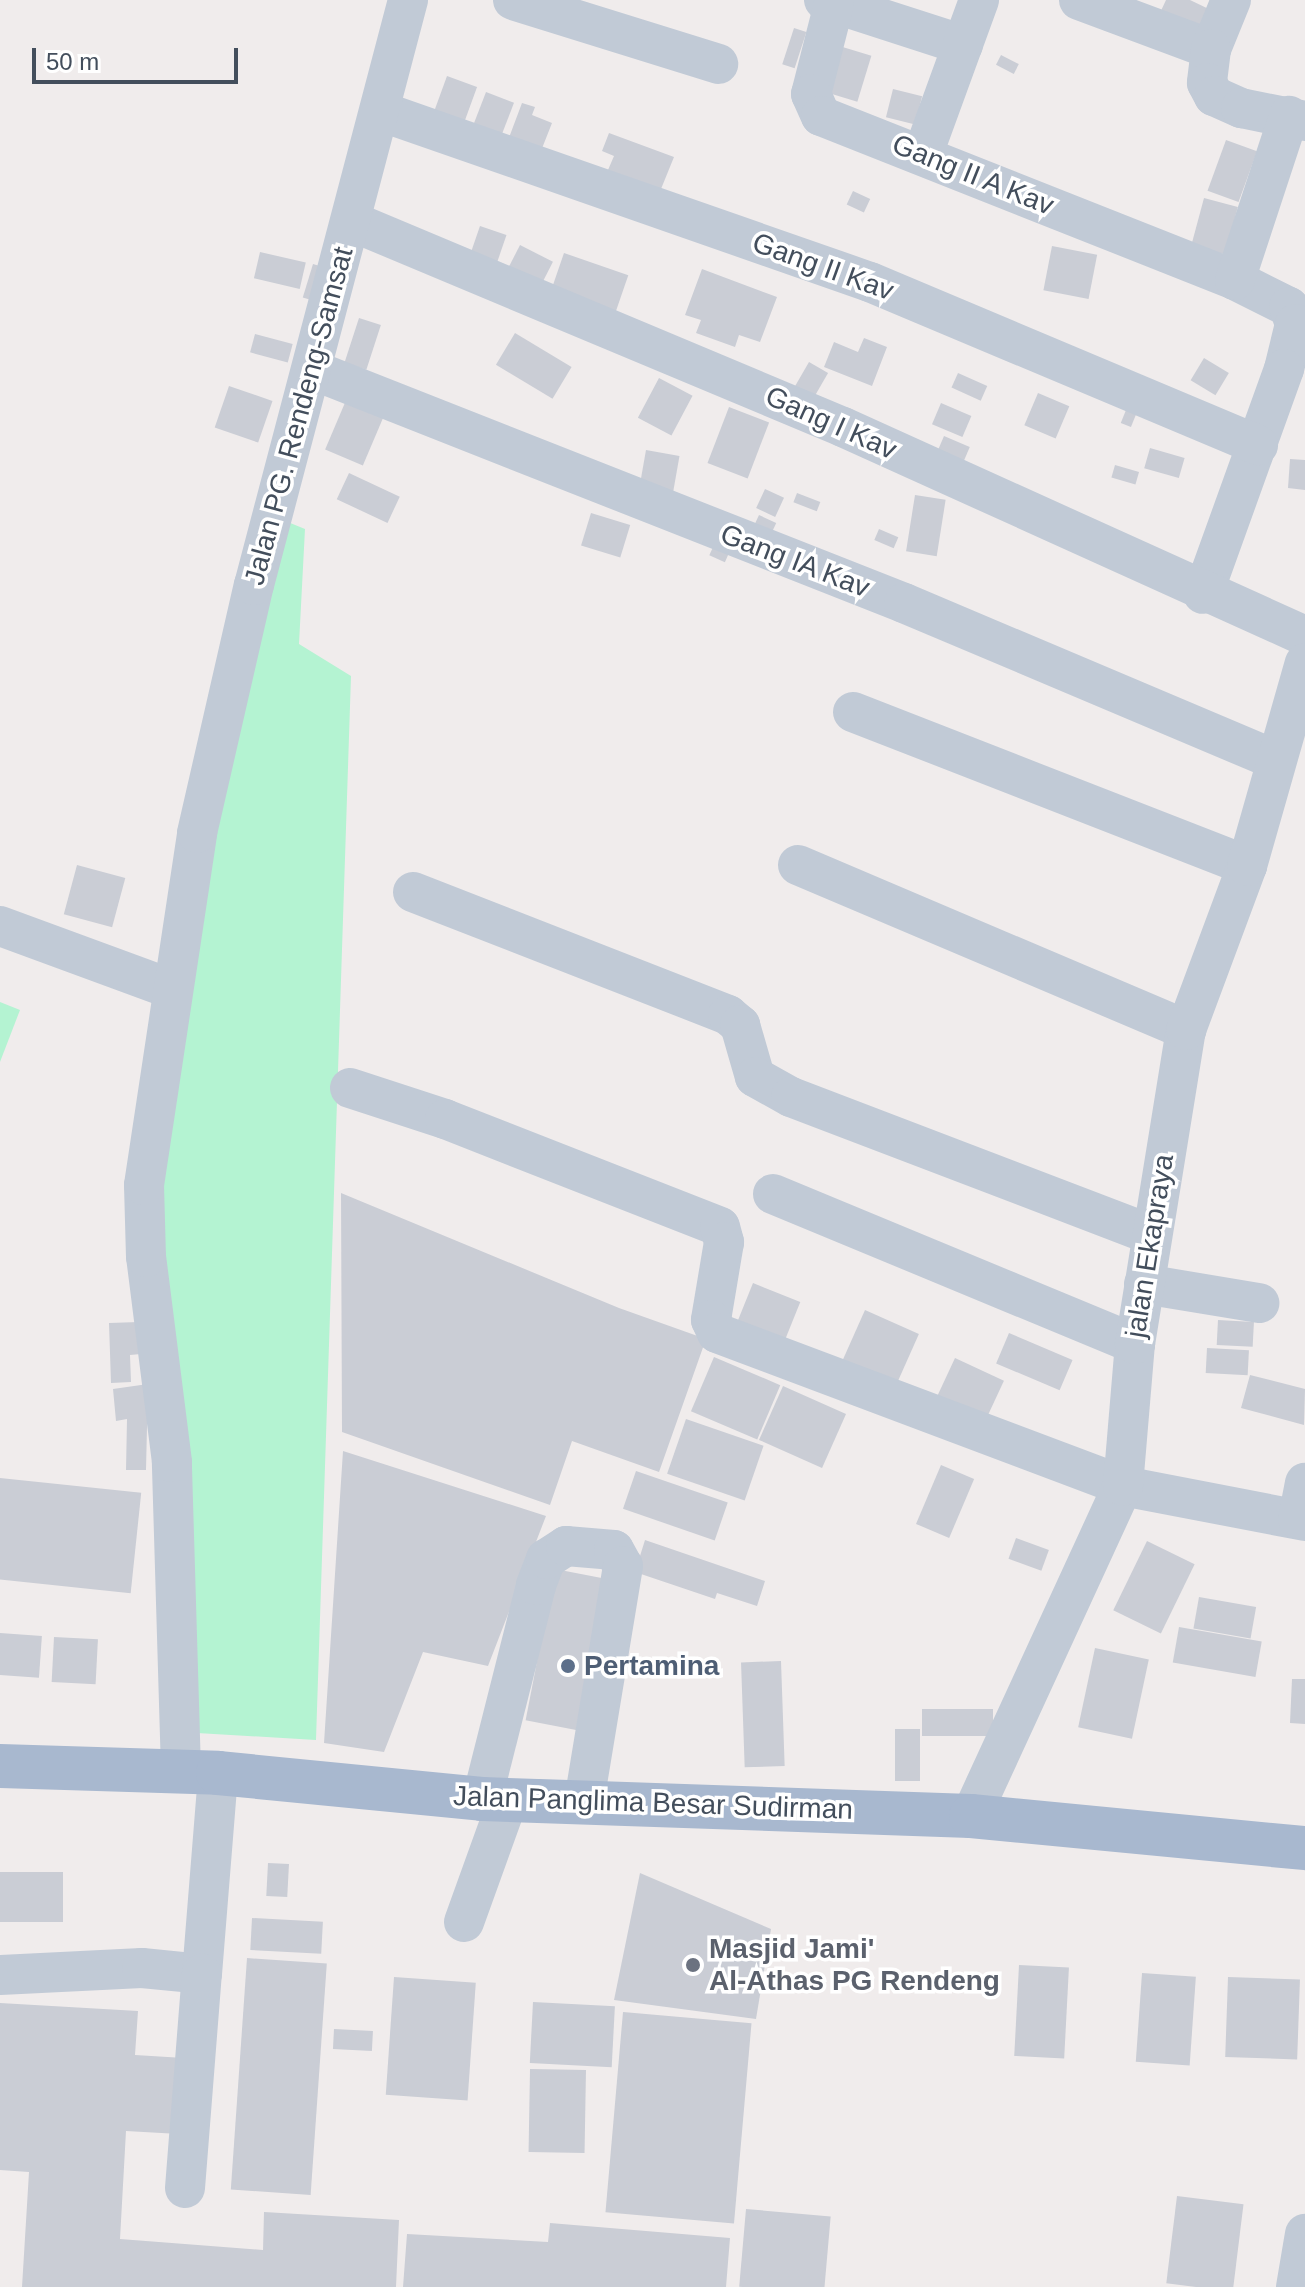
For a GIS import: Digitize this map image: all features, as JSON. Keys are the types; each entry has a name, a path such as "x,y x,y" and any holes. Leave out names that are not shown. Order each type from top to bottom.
{"main road":[{"name":"Jalan Panglima Besar Sudirman","path":"0,1766 199,1772 495,1799 971,1816 1305,1848"}],"street":[{"name":"Jalan PG. Rendeng-Samsat","path":"185,2188 202,1974 199,1772 172,1462 146,1257 144,1185 171,989 197,833 254,585 408,0"},
{"path":"513,0 718,64"},
{"path":"923,154 979,0"},
{"path":"1079,0 1211,49"},
{"path":"1231,0 1211,49 1207,83 1214,96 1241,108 1297,118 1235,280"},
{"path":"829,2 963,45"},
{"name":"Gang II A Kav","path":"829,2 811,94 816,110 1235,280 1289,307 1295,324 1295,372 1258,445 1203,594"},
{"name":"Gang II Kav","path":"380,111 870,282 1258,445"},
{"name":"Gang I Kav","path":"351,221 843,427 1203,594 1305,636"},
{"name":"Gang IA Kav","path":"313,370 904,603 1274,759"},
{"name":"jalan Ekapraya","path":"971,1816 1123,1486 1135,1344 1186,1030 1247,866 1274,759 1305,663"},
{"path":"853,712 1247,866"},
{"path":"798,865 1186,1030"},
{"path":"413,892 728,1015 740,1025 755,1077 791,1097 1152,1235"},
{"path":"0,926 171,989"},
{"path":"350,1088 445,1119 720,1227 724,1242 711,1320 717,1333 1123,1486 1303,1507"},
{"path":"773,1194 1135,1344"},
{"path":"1144,1284 1259,1303"},
{"path":"464,1922 495,1799 536,1585 546,1559 566,1546 614,1550 623,1566 584,1801"},
{"path":"0,1975 142,1968 202,1974"},
{"path":"1296,2287 1305,2234"}],"green space":[{"path":"273,516 305,529 299,644 351,676 316,1740 180,1732 144,1185"},
{"path":"0,1002 20,1010 0,1062"}],"building":[{"path":"1166,0 1190,0 1215,12 1204,36 1159,15"},
{"path":"794,28 806,32 795,68 782,64"},
{"path":"836,45 871,56 857,102 822,91"},
{"path":"1001,55 1019,64 1014,74 996,65"},
{"path":"447,76 477,87 463,126 433,115"},
{"path":"893,89 922,96 915,124 886,117"},
{"path":"486,92 514,103 501,136 473,126"},
{"path":"522,103 535,107 532,115 552,123 539,156 507,143"},
{"path":"609,133 674,157 661,189 608,170 614,156 602,151"},
{"path":"1226,140 1257,151 1239,202 1208,191"},
{"path":"853,191 870,199 864,213 847,205"},
{"path":"1204,198 1238,207 1225,254 1191,245"},
{"path":"480,226 506,235 495,269 468,260"},
{"path":"520,245 553,262 536,295 503,278"},
{"path":"1052,246 1097,255 1089,299 1043,290"},
{"path":"260,252 306,263 300,289 254,278"},
{"path":"564,253 628,275 613,319 549,296"},
{"path":"313,264 326,268 316,302 303,297"},
{"path":"702,269 777,297 760,342 739,335 735,347 696,333 701,320 685,315"},
{"path":"359,318 381,325 366,370 344,363"},
{"path":"515,333 572,367 553,399 496,365"},
{"path":"255,334 293,344 288,362 250,352"},
{"path":"864,338 887,347 872,386 824,367 834,342 858,352"},
{"path":"1204,358 1229,373 1215,395 1191,380"},
{"path":"809,362 828,373 809,407 790,396"},
{"path":"958,373 987,386 981,401 951,388"},
{"path":"659,378 693,396 671,436 638,418"},
{"path":"229,386 272,401 258,443 215,428"},
{"path":"1038,393 1069,406 1056,439 1024,425"},
{"path":"347,398 385,414 363,466 325,450"},
{"path":"941,403 971,416 962,437 932,424"},
{"path":"729,407 769,422 748,478 707,463"},
{"path":"1126,410 1136,414 1131,427 1121,423"},
{"path":"944,436 970,447 962,466 936,455"},
{"path":"1150,448 1185,458 1179,478 1144,468"},
{"path":"646,450 679,456 671,504 637,498"},
{"path":"1290,459 1305,460 1305,490 1288,488"},
{"path":"1115,465 1139,472 1135,484 1111,477"},
{"path":"349,473 400,497 387,523 337,499"},
{"path":"765,489 784,498 775,517 756,508"},
{"path":"797,493 820,502 817,511 793,502"},
{"path":"915,495 946,500 937,556 906,551"},
{"path":"591,513 630,525 620,558 581,546"},
{"path":"759,515 776,523 767,542 750,534"},
{"path":"879,529 898,537 894,548 874,540"},
{"path":"713,547 729,554 725,562 709,555"},
{"path":"77,865 125,878 112,927 64,914"},
{"path":"341,1193 619,1308 706,1339 659,1472 572,1441 550,1505 342,1432"},
{"path":"753,1283 800,1302 785,1341 737,1322"},
{"path":"865,1310 919,1334 895,1387 841,1363"},
{"path":"1218,1320 1254,1322 1253,1347 1217,1345"},
{"path":"139,1322 141,1354 130,1355 131,1382 111,1383 109,1323"},
{"path":"1009,1333 1073,1360 1060,1390 996,1363"},
{"path":"1207,1348 1249,1350 1248,1375 1206,1373"},
{"path":"714,1357 780,1385 757,1439 691,1411"},
{"path":"955,1358 1004,1381 985,1421 936,1398"},
{"path":"1250,1375 1305,1389 1304,1425 1241,1408"},
{"path":"148,1384 146,1470 126,1470 127,1419 116,1421 113,1389"},
{"path":"783,1386 846,1414 822,1468 759,1440"},
{"path":"686,1419 764,1446 745,1501 667,1474"},
{"path":"343,1451 546,1516 488,1666 423,1652 384,1752 324,1743"},
{"path":"941,1465 974,1479 949,1538 916,1524"},
{"path":"636,1471 728,1503 715,1540 623,1509"},
{"path":"0,1478 141,1493 131,1593 0,1580"},
{"path":"1016,1538 1049,1550 1041,1571 1008,1559"},
{"path":"645,1540 765,1581 757,1606 717,1593 715,1599 635,1572"},
{"path":"1147,1541 1195,1564 1161,1633 1113,1610"},
{"path":"555,1569 612,1580 583,1731 526,1720"},
{"path":"1199,1597 1256,1607 1251,1639 1193,1629"},
{"path":"1179,1627 1262,1642 1255,1677 1173,1662"},
{"path":"0,1633 42,1636 39,1678 0,1675"},
{"path":"54,1637 98,1639 96,1684 52,1682"},
{"path":"1095,1648 1149,1659 1132,1739 1078,1727"},
{"path":"781,1661 785,1766 745,1767 741,1662"},
{"path":"1292,1679 1305,1679 1305,1724 1290,1723"},
{"path":"922,1709 993,1709 993,1736 922,1736"},
{"path":"895,1729 920,1729 920,1781 895,1781"},
{"path":"268,1863 289,1864 287,1897 266,1896"},
{"path":"0,1872 63,1872 63,1922 0,1922"},
{"name":"Masjid Jami' Al-Athas PG Rendeng","path":"640,1873 771,1929 756,2019 614,2000"},
{"path":"252,1918 323,1922 321,1954 250,1950"},
{"path":"247,1958 327,1964 311,2195 231,2189"},
{"path":"1019,1965 1069,1968 1064,2058 1014,2056"},
{"path":"1142,1973 1196,1977 1190,2066 1136,2062"},
{"path":"394,1977 476,1983 468,2100 386,2095"},
{"path":"1228,1977 1300,1980 1297,2059 1225,2057"},
{"path":"533,2002 615,2006 612,2067 530,2063"},
{"path":"0,2003 138,2011 135,2055 184,2058 179,2134 126,2131 120,2239 263,2250 264,2212 399,2220 396,2287 22,2287 29,2172 0,2170"},
{"path":"623,2012 752,2023 734,2223 605,2212"},
{"path":"334,2029 373,2031 372,2051 333,2049"},
{"path":"530,2069 586,2070 585,2153 529,2152"},
{"path":"1177,2196 1244,2204 1233,2287 1166,2283"},
{"path":"746,2209 831,2216 825,2287 739,2287"},
{"path":"550,2223 730,2238 726,2287 403,2287 407,2234 548,2242"}],"place":[{"name":"Pertamina","path":"568,1666"},
{"name":"Masjid Jami' Al-Athas PG Rendeng","path":"693,1965"}]}
